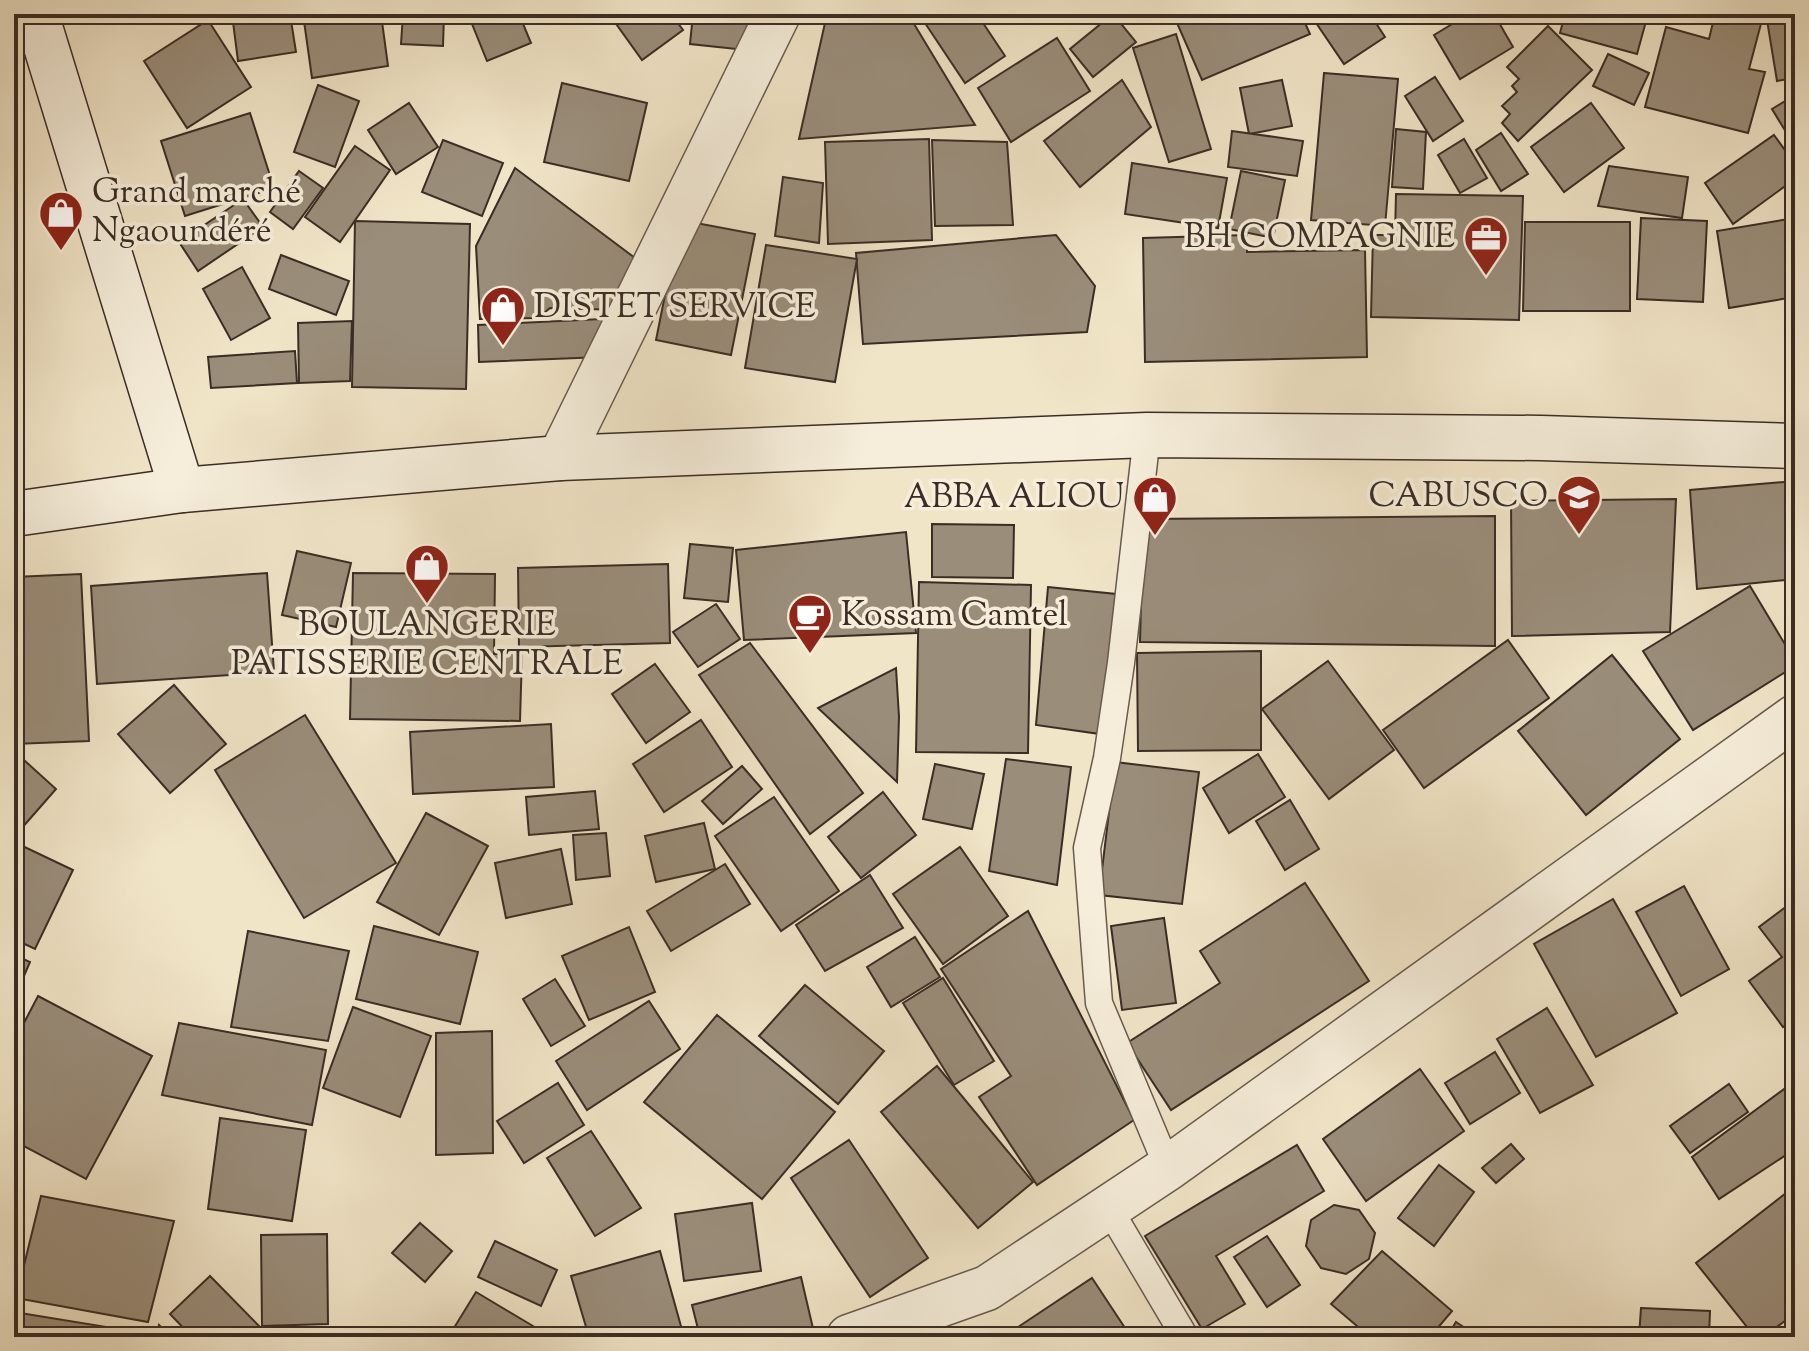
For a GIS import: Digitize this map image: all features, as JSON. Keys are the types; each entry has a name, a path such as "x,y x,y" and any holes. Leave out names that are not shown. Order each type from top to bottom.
{"street":[{"path":"36,14 182,490"},
{"path":"560,458 778,14"},
{"path":"14,514 182,490 560,458 1147,435 1541,438 1795,446"},
{"path":"849,1337 987,1288 1168,1168 1795,717"}],"lane":[{"path":"1147,435 1121,663 1107,758 1087,848 1099,1003 1168,1168"},
{"path":"1108,1207 1185,1337"}],"building":[{"path":"232,14 290,14 296,52 238,61"},
{"path":"303,14 381,14 388,66 312,78"},
{"path":"403,14 444,14 443,46 401,44"},
{"path":"468,14 519,14 531,43 487,61"},
{"path":"609,14 671,14 683,30 642,60"},
{"path":"693,14 759,14 755,51 690,44"},
{"path":"827,14 908,14 975,125 799,139"},
{"path":"919,14 977,14 1005,56 965,83"},
{"path":"1113,14 1136,42 1093,77 1070,49"},
{"path":"1198,14 1301,14 1310,34 1202,80 1177,23"},
{"path":"1310,14 1370,14 1385,37 1344,64"},
{"path":"1469,14 1494,14 1513,47 1460,79 1434,35"},
{"path":"1565,14 1648,14 1637,54 1560,33"},
{"path":"1715,14 1739,14 1762,20 1749,69 1765,72 1748,133 1645,107 1666,27 1709,39"},
{"path":"1766,14 1795,14 1795,78 1777,81"},
{"path":"208,20 251,87 187,128 144,61"},
{"path":"1548,26 1592,70 1518,141 1502,123 1510,114 1502,106 1517,92 1512,86 1519,79 1507,67"},
{"path":"1176,34 1211,149 1169,162 1133,48"},
{"path":"1057,38 1090,91 1011,142 978,88"},
{"path":"1608,54 1649,73 1634,105 1593,86"},
{"path":"1324,73 1398,79 1385,226 1311,220"},
{"path":"1435,77 1463,121 1433,141 1405,96"},
{"path":"1122,80 1151,127 1080,187 1044,141"},
{"path":"1282,80 1292,126 1249,134 1240,88"},
{"path":"562,83 647,103 629,181 544,162"},
{"path":"318,85 359,101 335,167 294,152"},
{"path":"1795,95 1795,147 1772,109"},
{"path":"409,103 438,147 396,174 368,130"},
{"path":"1591,103 1624,148 1564,192 1531,147"},
{"path":"250,113 274,188 185,216 161,141"},
{"path":"1396,129 1426,132 1423,189 1392,187"},
{"path":"1232,131 1303,141 1297,176 1228,167"},
{"path":"1501,133 1528,174 1501,191 1476,150"},
{"path":"1774,135 1795,164 1795,179 1733,224 1705,183"},
{"path":"929,139 932,240 828,244 825,142"},
{"path":"1464,139 1487,178 1460,193 1438,155"},
{"path":"443,140 503,163 482,216 422,192"},
{"path":"932,140 1007,142 1013,225 935,226"},
{"path":"355,146 390,170 340,242 305,217"},
{"path":"1132,163 1227,178 1218,228 1125,214"},
{"path":"1609,166 1688,177 1682,218 1598,206"},
{"path":"515,168 643,264 622,310 550,308 538,318 480,319 476,246"},
{"path":"299,171 323,188 293,229 270,212"},
{"path":"1241,171 1285,180 1273,238 1229,229"},
{"path":"783,177 823,183 819,243 775,236"},
{"path":"1396,194 1523,196 1519,320 1371,317 1373,235 1395,235"},
{"path":"243,199 263,227 198,271 179,242"},
{"path":"1641,218 1707,221 1703,302 1637,299"},
{"path":"1795,218 1795,297 1729,308 1717,231"},
{"path":"680,220 755,234 731,355 656,340"},
{"path":"355,221 470,224 466,389 352,387"},
{"path":"1525,222 1630,222 1630,311 1523,311"},
{"path":"1056,235 1095,286 1087,332 863,344 856,253"},
{"path":"1247,235 1247,252 1365,250 1367,357 1145,362 1143,238"},
{"path":"766,245 857,259 835,382 745,368"},
{"path":"281,255 349,281 336,315 269,289"},
{"path":"242,267 270,318 231,340 203,289"},
{"path":"602,319 602,357 479,362 478,325"},
{"path":"352,321 350,381 299,383 298,323"},
{"path":"14,322 18,352 14,353"},
{"path":"295,351 297,383 211,388 208,357"},
{"path":"1795,481 1795,579 1697,589 1690,490"},
{"path":"1676,499 1670,632 1512,636 1511,501"},
{"path":"1495,516 1495,646 1140,642 1143,519"},
{"path":"932,524 1014,525 1013,578 932,577"},
{"path":"906,532 916,633 744,640 736,550"},
{"path":"690,544 733,548 728,602 684,598"},
{"path":"297,551 351,563 336,627 282,615"},
{"path":"668,564 670,643 519,647 518,568"},
{"path":"267,573 274,672 97,684 91,586"},
{"path":"353,573 495,574 494,654 522,654 520,721 350,719"},
{"path":"81,574 89,741 14,744 14,577"},
{"path":"919,582 1031,585 1028,753 916,752"},
{"path":"1750,586 1795,661 1795,666 1693,730 1643,651"},
{"path":"1048,587 1116,594 1100,734 1036,725"},
{"path":"716,604 740,639 698,667 673,632"},
{"path":"1508,640 1549,698 1424,788 1383,730"},
{"path":"750,643 863,793 810,834 699,675"},
{"path":"1261,651 1261,750 1138,751 1137,653"},
{"path":"1612,655 1680,739 1586,815 1518,731"},
{"path":"1328,661 1394,750 1329,799 1262,709"},
{"path":"655,664 690,712 646,743 612,694"},
{"path":"896,668 899,717 897,782 818,708"},
{"path":"174,685 226,744 170,793 118,734"},
{"path":"305,715 396,863 304,918 215,770"},
{"path":"701,720 732,767 664,812 633,764"},
{"path":"551,724 554,787 413,794 410,732"},
{"path":"14,751 56,789 21,829 14,822"},
{"path":"1258,754 1285,797 1229,833 1203,788"},
{"path":"1006,759 1071,767 1057,885 989,871"},
{"path":"1115,762 1199,772 1182,904 1099,895"},
{"path":"935,764 984,774 972,829 923,819"},
{"path":"742,766 762,789 723,824 702,801"},
{"path":"595,791 599,829 529,835 526,797"},
{"path":"883,792 916,835 861,878 828,837"},
{"path":"774,797 839,891 781,931 715,836"},
{"path":"1290,800 1319,849 1285,870 1256,821"},
{"path":"426,813 488,846 439,935 377,902"},
{"path":"704,823 715,869 656,882 645,836"},
{"path":"606,833 610,876 576,880 573,835"},
{"path":"14,842 73,870 35,949 14,939"},
{"path":"960,847 1008,916 943,964 893,894"},
{"path":"561,849 572,904 506,918 495,863"},
{"path":"725,864 750,904 671,951 647,911"},
{"path":"870,875 903,928 825,971 796,925"},
{"path":"1305,883 1369,981 1171,1110 1127,1043 1220,983 1200,951"},
{"path":"1684,886 1729,969 1681,996 1636,912"},
{"path":"1613,899 1677,1013 1596,1057 1534,944"},
{"path":"1795,900 1795,1018 1783,1027 1749,981 1782,957 1759,927"},
{"path":"1028,911 1134,1120 1037,1185 979,1097 1011,1076 941,969"},
{"path":"1164,918 1176,1003 1122,1010 1111,926"},
{"path":"374,926 478,952 460,1024 356,999"},
{"path":"629,927 655,992 589,1020 562,956"},
{"path":"248,931 349,951 328,1041 231,1027"},
{"path":"915,937 940,977 891,1007 867,967"},
{"path":"14,955 30,962 14,999"},
{"path":"943,978 994,1061 954,1085 903,1003"},
{"path":"555,979 585,1026 551,1046 523,999"},
{"path":"805,985 884,1051 838,1104 759,1036"},
{"path":"38,996 152,1056 86,1179 14,1141 14,1042"},
{"path":"649,1001 680,1049 587,1110 556,1061"},
{"path":"353,1007 431,1036 400,1117 323,1088"},
{"path":"1547,1008 1593,1085 1540,1113 1497,1039"},
{"path":"717,1015 835,1112 762,1199 644,1102"},
{"path":"179,1023 326,1050 312,1125 162,1095"},
{"path":"492,1031 493,1153 436,1155 436,1033"},
{"path":"1495,1052 1520,1093 1470,1124 1445,1083"},
{"path":"937,1066 1033,1182 978,1228 881,1112"},
{"path":"1420,1069 1464,1131 1366,1201 1323,1139"},
{"path":"1795,1081 1795,1149 1719,1199 1692,1157"},
{"path":"558,1083 584,1125 524,1163 497,1121"},
{"path":"1729,1084 1748,1112 1690,1153 1670,1126"},
{"path":"220,1118 306,1130 292,1221 208,1209"},
{"path":"591,1131 641,1208 595,1236 547,1158"},
{"path":"849,1140 928,1258 870,1297 791,1178"},
{"path":"1511,1144 1524,1159 1496,1183 1482,1168"},
{"path":"1297,1145 1324,1191 1216,1256 1245,1304 1202,1329 1145,1236"},
{"path":"1439,1165 1474,1192 1434,1246 1398,1218"},
{"path":"1795,1186 1795,1313 1764,1337 1755,1337 1696,1263"},
{"path":"41,1196 174,1221 148,1322 16,1298"},
{"path":"752,1203 761,1271 684,1281 675,1214"},
{"path":"1334,1205 1359,1210 1375,1233 1369,1259 1346,1274 1321,1268 1306,1246 1311,1220"},
{"path":"420,1223 452,1251 425,1282 392,1253"},
{"path":"327,1234 328,1324 262,1326 261,1235"},
{"path":"1267,1236 1300,1285 1267,1307 1234,1257"},
{"path":"495,1241 557,1270 541,1306 478,1277"},
{"path":"660,1251 684,1337 589,1337 571,1276"},
{"path":"1382,1251 1452,1311 1430,1337 1370,1337 1331,1304"},
{"path":"210,1276 260,1327 249,1337 192,1337 170,1314"},
{"path":"801,1277 815,1337 700,1337 692,1305"},
{"path":"1092,1278 1131,1337 1003,1337"},
{"path":"476,1292 538,1329 533,1337 449,1336"},
{"path":"1641,1308 1710,1311 1709,1337 1639,1337"},
{"path":"14,1312 125,1330 124,1337 14,1337"},
{"path":"1456,1322 1479,1337 1447,1337"},
{"path":"159,1325 171,1337 156,1337"},
{"path":"301,1327 306,1337 284,1337"}],"place":[{"name":"Grand marché Ngaoundéré","path":"61,252"},
{"name":"BH COMPAGNIE","path":"1486,277"},
{"name":"DISTET SERVICE","path":"503,347"},
{"name":"CABUSCO","path":"1579,536"},
{"name":"ABBA ALIOU","path":"1155,537"},
{"name":"BOULANGERIE PATISSERIE CENTRALE","path":"427,605"},
{"name":"Kossam Camtel","path":"810,655"}]}
